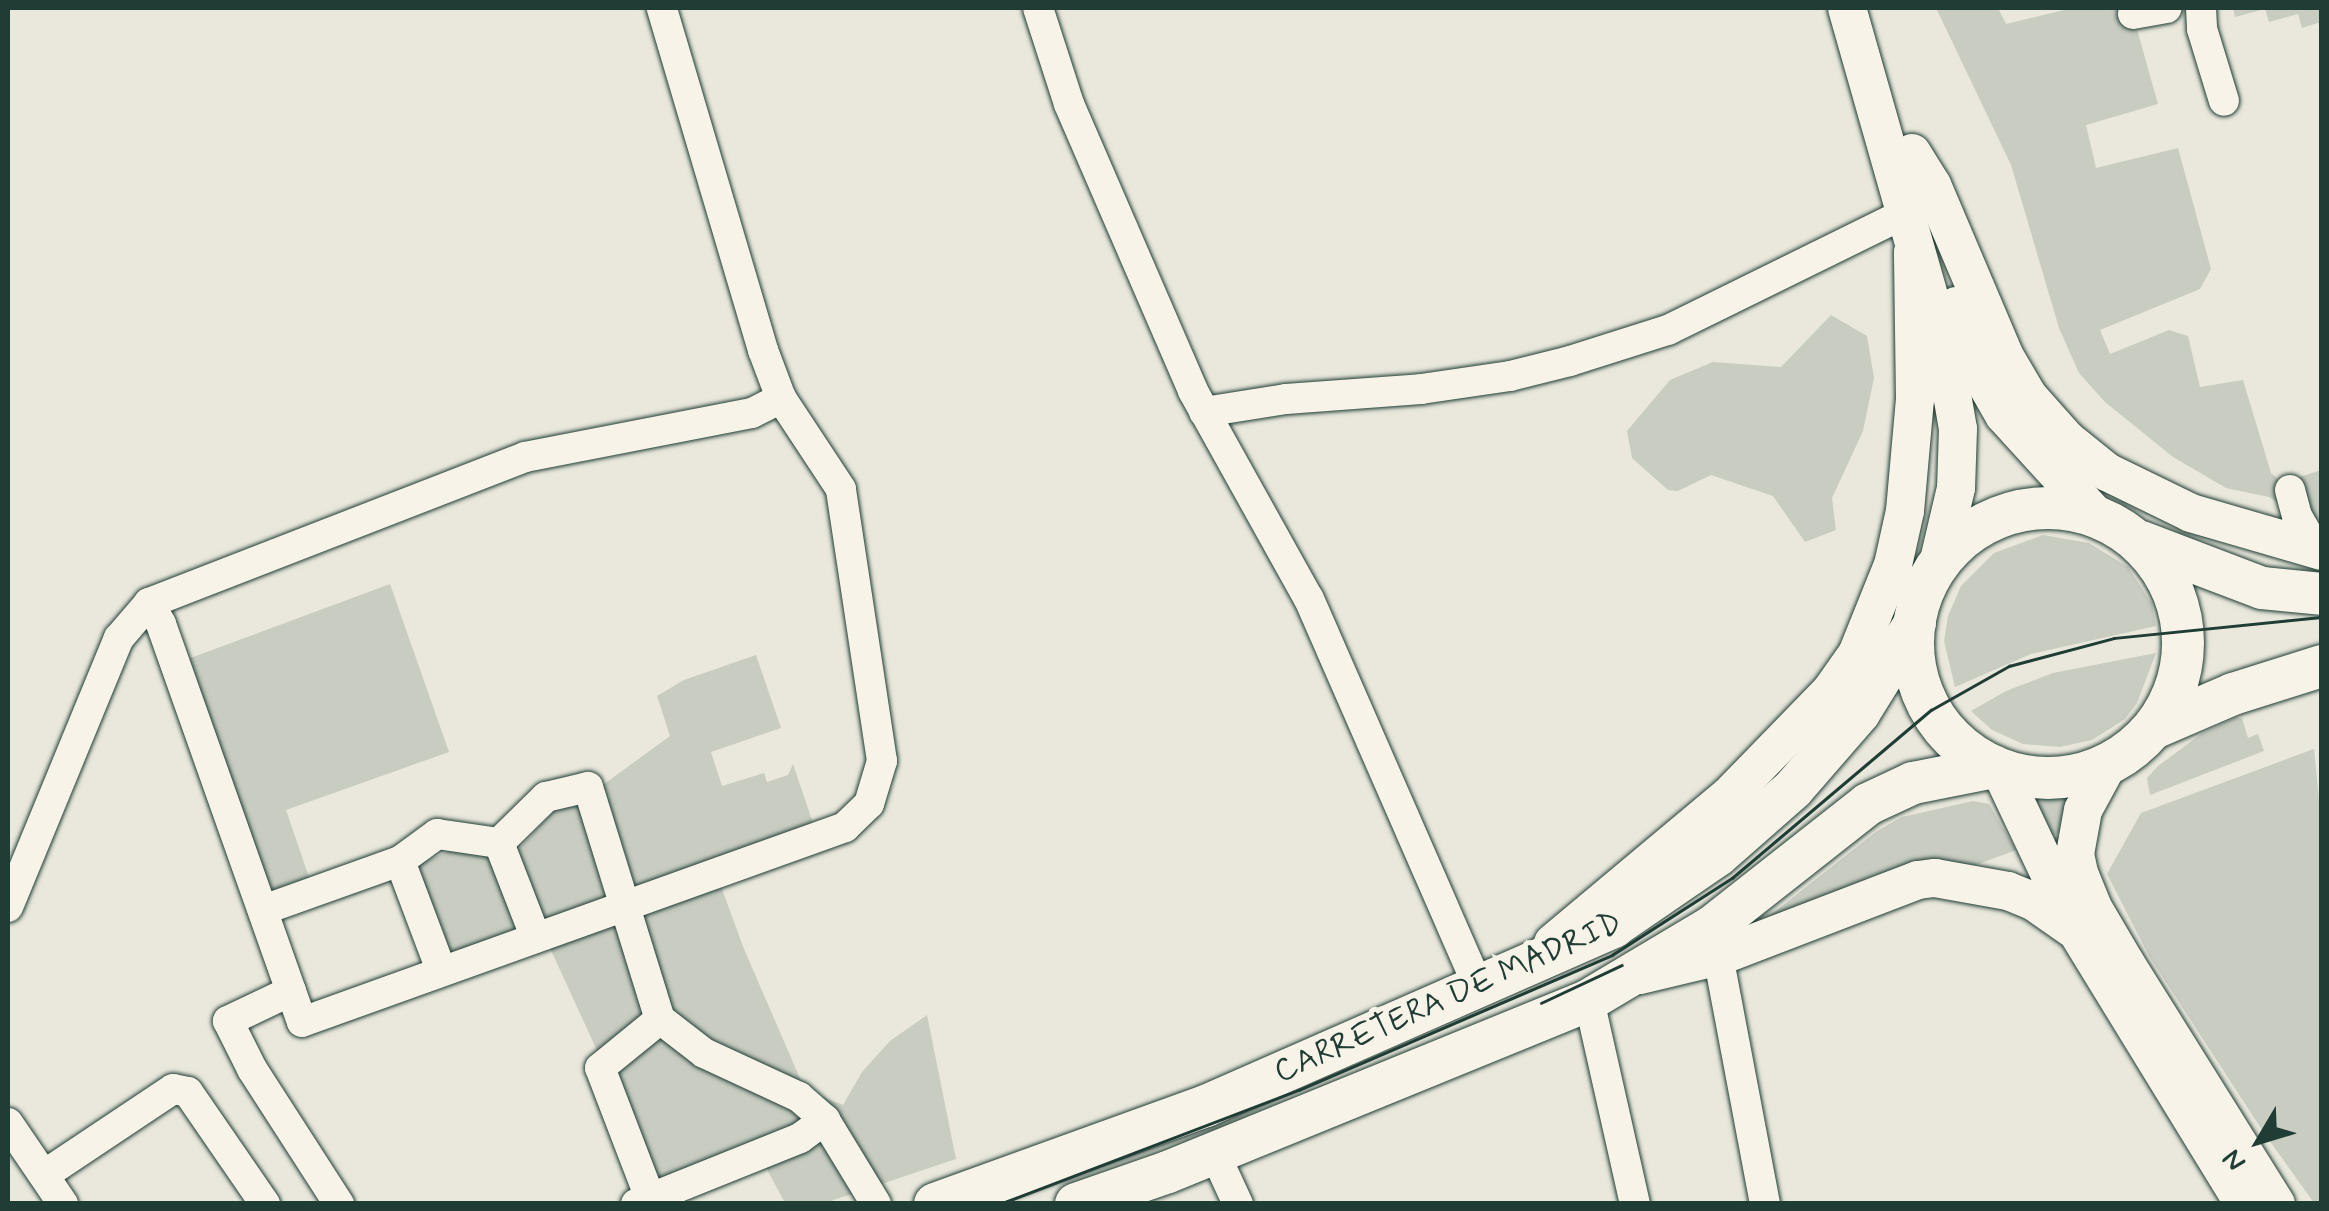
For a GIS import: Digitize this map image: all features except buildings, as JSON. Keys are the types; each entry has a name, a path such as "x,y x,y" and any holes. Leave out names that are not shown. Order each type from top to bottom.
{"highway":[{"path":"2322,594 2244,582 2135,540 2097,517 2050,508 2003,515 1962,539 1938,565 1915,622 1916,668 1931,710 1960,744 1997,768 2060,778 2108,764 2154,728 2233,694 2322,666"},
{"path":"2135,540 2167,580 2182,628 2178,680 2154,728"},
{"name":"CARRETERA DE MADRID","path":"934,1204 1206,1106 1613,927 1664,894 1793,789 1859,713 1915,622"},
{"name":"CARRETERA DE MADRID","path":"1076,1204 1215,1154 1589,1000 1716,941 1868,804 1913,783 1997,768"}],"main road":[{"path":"1846,8 1913,252 1944,348 1958,429 1956,488 1938,565"},
{"path":"1870,8 1976,366 2018,434 2097,517"},
{"path":"1912,153 1932,185 2004,355 2028,396 2066,439 2107,472 2151,496 2269,538 2319,550"},
{"path":"1497,980 1660,858 1729,796 1831,692 1857,654 1893,565 1904,511 1915,400 1913,252"},
{"path":"2108,764 2082,810 2075,854 2079,873 2109,935 2276,1204"},
{"path":"1997,768 2076,930 2244,1204"},
{"path":"1716,941 1918,880 1957,879 2033,901 2076,930"}],"street":[{"path":"149,604 161,624 302,1022 845,827 869,804 882,761 841,489 782,398 757,332 662,8"},
{"path":"1038,8 1069,104 1204,412 1309,599 1497,980"},
{"path":"2133,14 2166,8"},
{"path":"2202,8 2202,29 2224,100"},
{"path":"1204,412 1286,399 1510,376 1570,360 1668,330 1904,214"},
{"path":"8,907 119,638 149,604 526,458 752,414 782,398"},
{"path":"2269,538 2281,528 2290,490 2297,516 2319,550"},
{"path":"499,843 546,797 588,787 660,1019 683,1040 774,1083 826,1120 876,1204"},
{"path":"263,910 400,861 436,834 499,843"},
{"path":"499,843 535,936"},
{"path":"400,861 441,970"},
{"path":"1716,941 1765,1204"},
{"path":"1646,974 1703,984 1725,1004"},
{"path":"291,990 228,1021 252,1069 339,1204"},
{"path":"1589,1000 1635,1204"},
{"path":"660,1019 600,1068 643,1201 800,1138 826,1120"},
{"path":"44,1175 173,1089 188,1092 265,1204"},
{"path":"8,1124 63,1204"},
{"path":"1215,1154 1238,1204"},
{"path":"1107,1204 1168,1172"}],"shaded area":[{"path":"1936,8 1998,8 2006,24 2072,8 2131,8 2158,104 2086,125 2096,168 2178,148 2211,269 2200,289 2100,330 2110,354 2169,330 2188,336 2200,387 2243,380 2271,473 2290,490 2297,478 2321,470 2321,529 2269,497 2226,488 2173,457 2105,402 2079,373 2059,328 2011,165"},
{"path":"2233,8 2321,8 2321,22 2302,28 2298,14 2269,22 2265,9 2235,17"},
{"path":"1831,315 1867,336 1874,378 1863,431 1832,498 1836,530 1805,542 1773,496 1711,475 1678,491 1668,490 1632,458 1627,431 1670,380 1713,362 1781,367"},
{"path":"2043,535 2089,543 2128,567 2152,604 2156,626 2031,654 1955,687 1944,641 1948,616 1961,586 1994,553"},
{"path":"390,584 449,752 286,810 310,880 271,896 188,659"},
{"path":"2156,653 2137,703 2125,719 2092,740 2060,747 2023,744 1992,730 1971,711 2006,691 2053,673"},
{"path":"756,655 781,728 711,752 722,786 764,773 767,782 788,775 793,764 814,826 711,859 744,949 805,1090 843,1105 862,1072 890,1041 927,1015 956,1159 825,1203 785,1203 755,1147 657,1181 538,922 446,958 416,866 451,850 513,855 554,811 600,787 670,736 657,696 684,680"},
{"path":"2242,718 2248,738 2258,734 2264,751 2150,795 2147,778 2158,766 2201,734"},
{"path":"2314,749 2322,829 2321,1204 2314,1203 2264,1133 2149,956 2107,874 2141,813"},
{"path":"2081,790 2066,830 2042,839 2020,792"},
{"path":"1973,801 1989,804 2016,850 1976,865 1920,860 1865,879 1867,887 1738,941 1877,831 1902,817"}],"tram line":[{"path":"1000,1204 1299,1090 1612,955 1732,878 1931,710 2009,666 2114,638 2322,617"},
{"path":"1541,1003 1622,965"}]}
